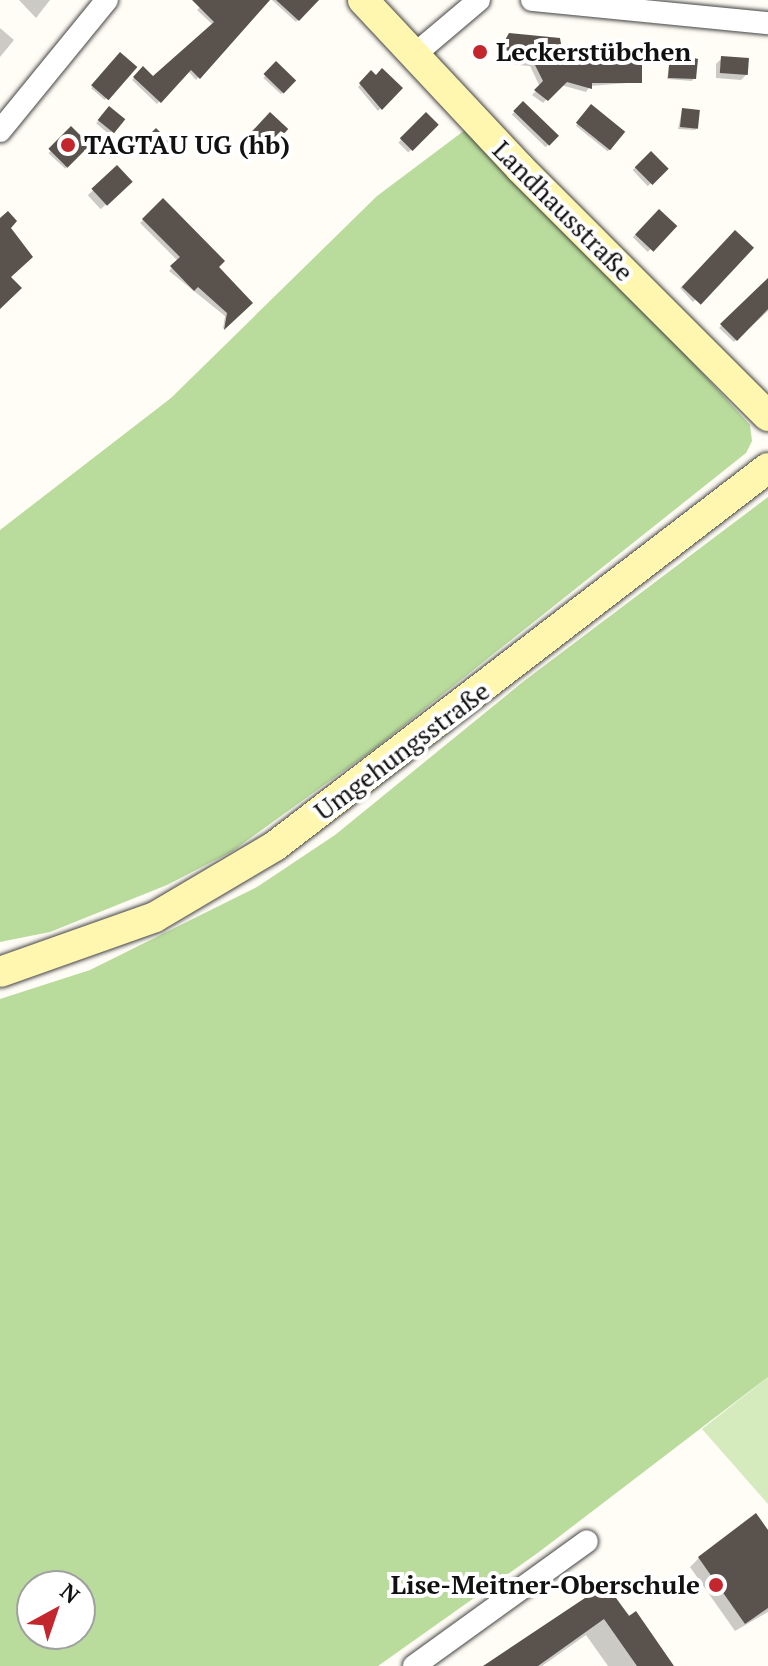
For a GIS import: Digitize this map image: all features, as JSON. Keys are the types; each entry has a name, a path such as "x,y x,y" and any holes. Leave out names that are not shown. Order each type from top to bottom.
{"main road":[{"name":"Landhausstraße","path":"363,0 768,416"},
{"name":"Umgehungsstraße","path":"0,972 155,917 275,846 768,468"}],"street":[{"path":"0,131 107,0"},
{"path":"414,55 479,0"},
{"path":"532,0 768,23"},
{"path":"414,1666 587,1541"}],"green space":[{"path":"465,130 628,292 750,425 752,441 746,453 374,749 231,852 167,885 50,932 0,942 0,530 171,398 377,196"},
{"path":"768,497 768,1377 539,1552 378,1666 0,1666 0,999 90,970 257,887 335,835 524,681"},
{"path":"768,1377 768,1504 702,1429"}],"building":[{"path":"192,0 270,0 200,79 191,70 161,103 133,77 143,66 153,76 214,22"},
{"path":"276,0 319,0 299,21"},
{"path":"509,33 560,38 562,50 642,50 642,83 592,83 592,89 567,82 548,101 534,90 543,81 534,63 494,60"},
{"path":"120,52 137,67 108,100 91,85"},
{"path":"670,52 698,59 696,79 668,78"},
{"path":"721,56 749,58 748,75 720,73"},
{"path":"276,61 296,80 284,93 263,74"},
{"path":"382,68 403,88 382,110 359,83 371,70 376,75"},
{"path":"523,101 559,136 549,146 513,111"},
{"path":"591,104 625,132 610,150 576,123"},
{"path":"109,106 125,119 114,133 98,120"},
{"path":"682,108 700,110 698,129 680,127"},
{"path":"270,112 288,129 263,156 245,139"},
{"path":"426,112 439,125 413,151 400,138"},
{"path":"71,126 90,145 67,168 48,149"},
{"path":"156,128 172,144 160,157 143,141"},
{"path":"651,151 669,169 652,185 635,167"},
{"path":"117,165 133,182 107,206 91,189"},
{"path":"163,198 225,261 219,267 253,303 224,330 227,313 198,287 194,291 170,266 180,257 142,219"},
{"path":"659,209 677,226 653,252 635,235"},
{"path":"8,211 17,221 11,228 33,257 11,277 22,288 0,309 0,218"},
{"path":"735,230 754,248 701,305 682,287"},
{"path":"768,278 768,309 737,341 720,324"},
{"path":"756,1513 768,1530 768,1608 745,1624 698,1557"},
{"path":"606,1584 629,1616 636,1611 674,1666 637,1666 604,1619 538,1666 483,1666"}],"place":[{"name":"Leckerstübchen","path":"480,52"},
{"name":"TAGTAU UG (hb)","path":"68,145"},
{"name":"Lise-Meitner-Oberschule","path":"716,1585"}]}
